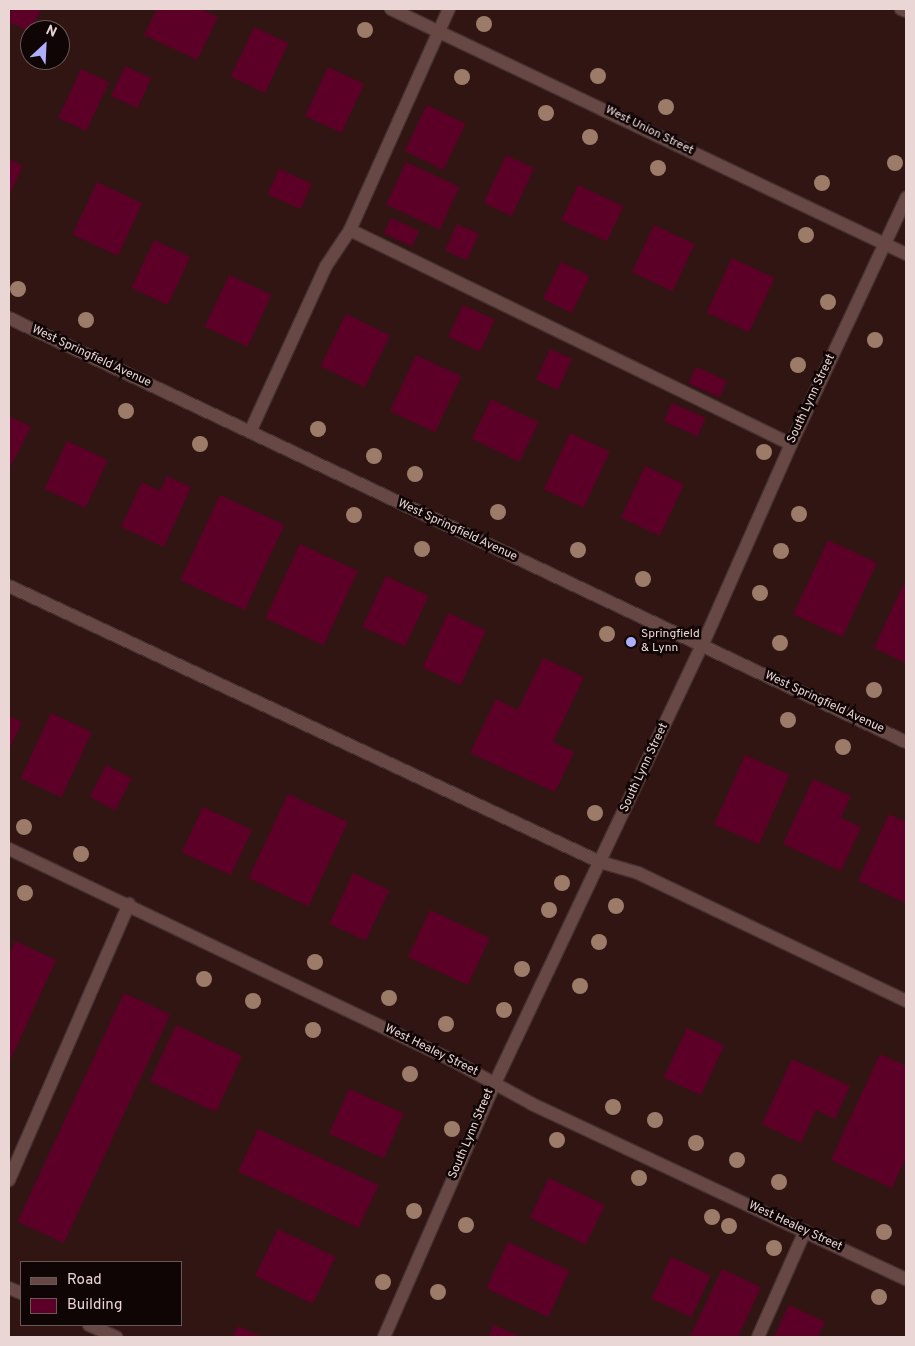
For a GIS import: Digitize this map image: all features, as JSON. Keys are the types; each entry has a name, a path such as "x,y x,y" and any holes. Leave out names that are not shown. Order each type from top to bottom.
{"street":[{"name":"West Union Street","path":"391,9 906,254"},
{"path":"250,432 326,266 350,230 449,9"},
{"path":"901,9 906,11"},
{"name":"South Lynn Street","path":"384,1337 495,1083 702,646 791,444 906,198"},
{"path":"350,230 791,444"},
{"name":"West Springfield Avenue","path":"9,318 906,742"},
{"path":"9,586 600,862 638,874 906,1001"},
{"name":"West Healey Street","path":"9,849 128,904 495,1083 532,1104 906,1279"},
{"path":"9,1180 128,904"},
{"path":"758,1337 804,1231"},
{"path":"91,1326 116,1337"}],"building":[{"path":"9,9 41,9 36,20 20,20 20,27 9,22"},
{"path":"157,9 201,9 218,17 197,60 144,35"},
{"path":"254,27 288,43 265,93 231,77"},
{"path":"125,66 151,78 137,108 111,96"},
{"path":"328,67 364,84 341,133 305,116"},
{"path":"81,69 109,82 86,131 58,118"},
{"path":"427,105 466,124 443,170 405,151"},
{"path":"506,155 534,168 512,216 484,203"},
{"path":"9,159 23,166 9,196"},
{"path":"406,162 459,187 440,230 386,205"},
{"path":"279,169 312,184 300,209 268,195"},
{"path":"97,182 142,203 118,256 72,235"},
{"path":"578,185 623,206 607,241 562,220"},
{"path":"391,218 419,231 412,247 384,233"},
{"path":"457,224 479,234 467,260 445,250"},
{"path":"654,225 695,244 673,291 632,272"},
{"path":"154,240 190,257 168,305 132,288"},
{"path":"732,258 775,278 749,332 707,312"},
{"path":"561,262 590,276 572,313 543,299"},
{"path":"229,275 272,295 248,347 205,327"},
{"path":"463,305 495,320 480,352 448,337"},
{"path":"346,314 390,335 365,388 321,366"},
{"path":"550,349 572,359 558,390 536,380"},
{"path":"416,355 461,376 435,432 390,411"},
{"path":"696,367 727,381 720,397 689,383"},
{"path":"491,399 539,422 519,462 472,439"},
{"path":"672,403 706,418 698,436 664,421"},
{"path":"9,416 31,427 9,469"},
{"path":"570,433 610,452 584,508 544,489"},
{"path":"67,441 108,460 85,508 45,489"},
{"path":"645,466 684,484 660,536 621,518"},
{"path":"167,476 191,487 164,547 121,527 142,482 160,491"},
{"path":"220,495 284,525 245,610 180,580"},
{"path":"828,540 877,563 842,637 793,614"},
{"path":"300,544 358,571 323,645 265,618"},
{"path":"386,576 429,596 405,647 362,627"},
{"path":"906,579 906,663 874,648"},
{"path":"448,613 486,631 461,685 423,667"},
{"path":"543,658 584,677 553,742 574,752 555,792 470,753 496,699 518,710"},
{"path":"51,713 92,732 61,797 21,778"},
{"path":"9,716 22,722 9,749"},
{"path":"745,755 790,775 759,844 714,824"},
{"path":"106,765 132,778 115,810 90,797"},
{"path":"813,779 851,796 841,818 861,827 841,871 783,844"},
{"path":"288,794 348,822 309,906 249,878"},
{"path":"203,807 252,830 231,875 182,852"},
{"path":"889,814 906,822 906,903 858,881"},
{"path":"353,873 389,890 366,941 329,924"},
{"path":"430,910 490,938 468,985 408,957"},
{"path":"15,941 56,960 9,1063 9,956"},
{"path":"124,993 170,1015 64,1243 18,1221"},
{"path":"176,1025 242,1056 216,1112 150,1081"},
{"path":"687,1028 724,1045 701,1095 664,1078"},
{"path":"880,1054 906,1066 906,1157 892,1188 831,1160"},
{"path":"792,1059 850,1086 835,1119 816,1110 801,1143 762,1124"},
{"path":"349,1089 404,1113 384,1158 329,1134"},
{"path":"258,1129 379,1185 359,1228 238,1172"},
{"path":"549,1178 605,1205 585,1245 530,1218"},
{"path":"278,1229 336,1257 313,1304 255,1276"},
{"path":"508,1242 570,1271 548,1317 486,1288"},
{"path":"671,1257 711,1276 691,1317 652,1299"},
{"path":"722,1269 761,1287 738,1337 690,1337"},
{"path":"789,1305 825,1322 818,1337 774,1337"},
{"path":"494,1325 521,1337 488,1337"},
{"path":"238,1326 262,1337 232,1337"}],"place":[{"name":"Springfield & Lynn","path":"631,642"}]}
